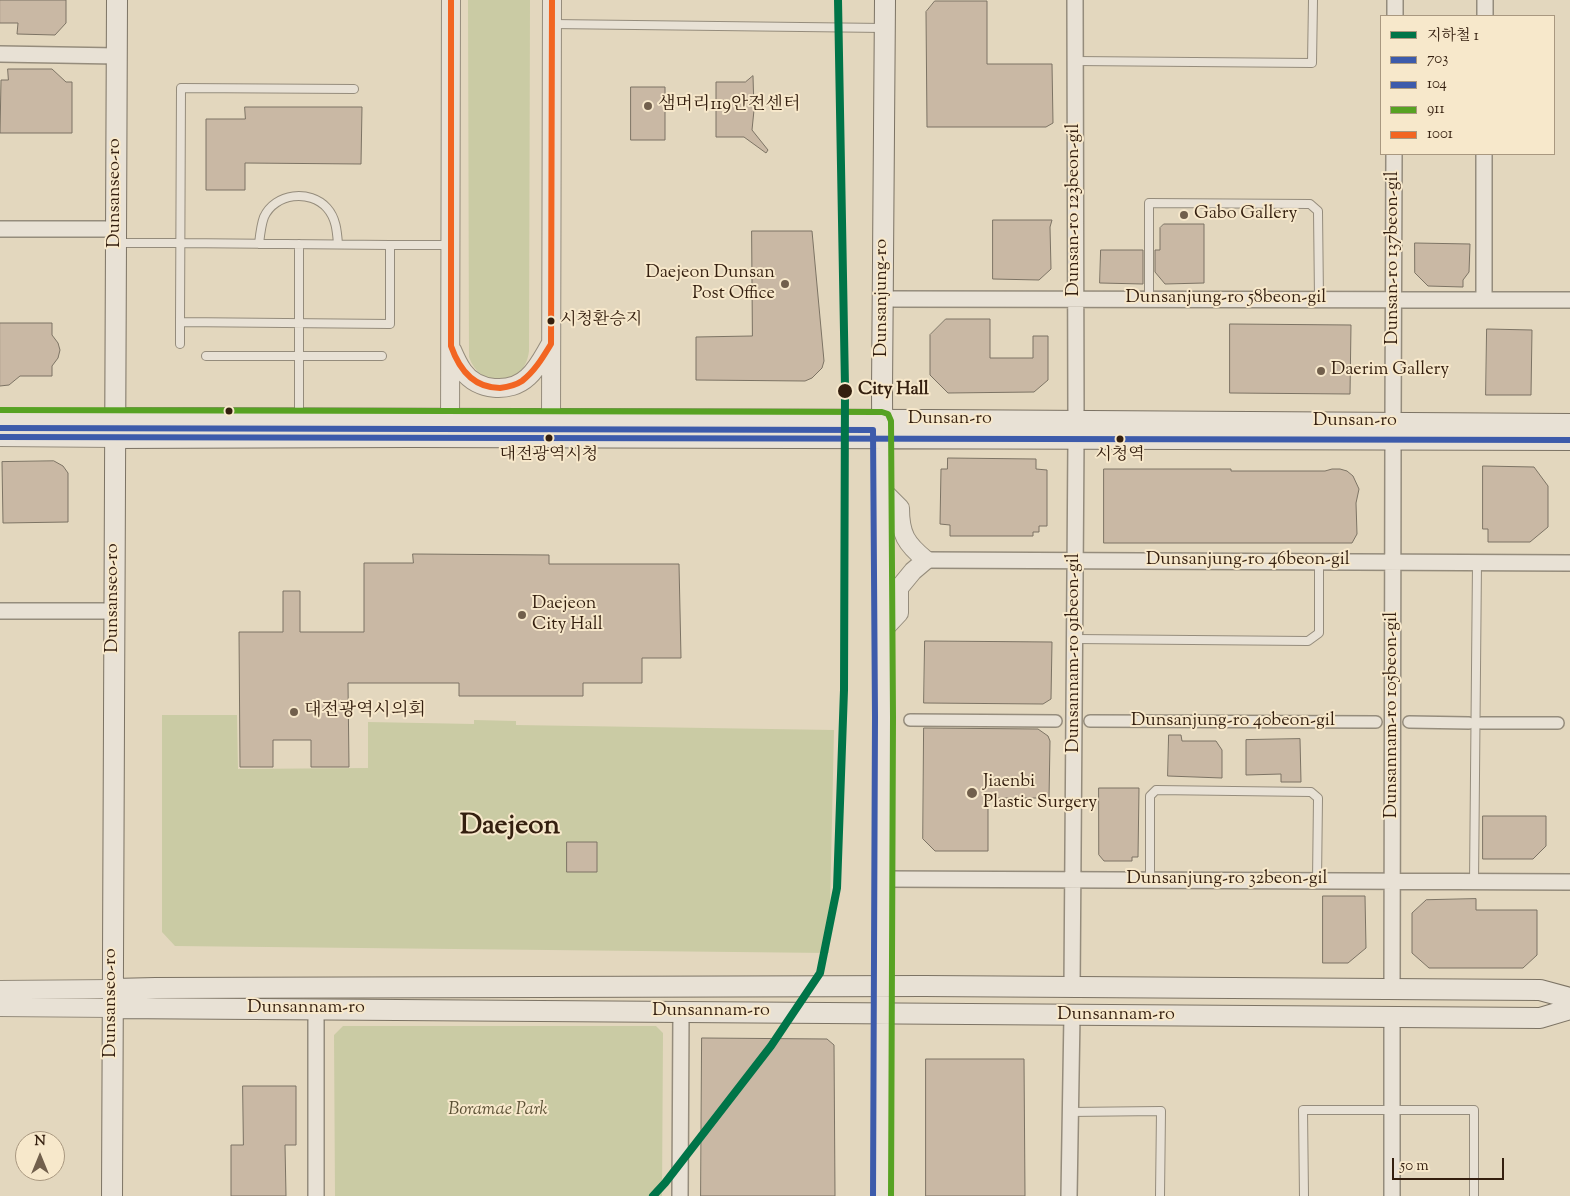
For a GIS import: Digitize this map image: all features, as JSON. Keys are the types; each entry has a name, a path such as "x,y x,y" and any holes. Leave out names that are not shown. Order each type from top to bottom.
{"main road":[{"name":"Dunsanseo-ro","path":"112,1196 117,0"},
{"name":"Dunsanjung-ro","path":"882,1196 884,629 882,430 885,0"},
{"name":"Dunsan-ro","path":"115,428 299,419 450,428 551,420 882,430"},
{"name":"Dunsan-ro","path":"1393,432 1570,424"},
{"name":"Dunsan-ro","path":"115,428 1393,432 1570,440"},
{"name":"Dunsannam-ro","path":"113,999 156,988 883,986 1540,990 1570,998"},
{"name":"Dunsannam-ro","path":"113,999 316,1010 1540,1018 1570,1009"}],"street":[{"path":"450,428 451,0"},
{"path":"551,420 552,0"},
{"name":"Dunsan-ro 123beon-gil","path":"1075,0 1076,430"},
{"path":"1395,0 1395,15"},
{"path":"1484,15 1485,0"},
{"path":"0,54 117,56"},
{"name":"Dunsan-ro 137beon-gil","path":"1393,432 1394,155"},
{"path":"1484,155 1484,300"},
{"path":"0,229 116,236"},
{"name":"Dunsanjung-ro 58beon-gil","path":"883,299 1570,300"},
{"path":"450,346 463,372 473,381 485,386 498,388 514,386 527,378 551,344"},
{"name":"Dunsan-ro","path":"0,419 115,428"},
{"name":"Dunsan-ro","path":"0,437 115,428"},
{"name":"Dunsannam-ro 91beon-gil","path":"1072,987 1076,430"},
{"name":"Dunsannam-ro 105beon-gil","path":"1392,989 1393,432"},
{"path":"883,491 900,508 900,527 912,549 926,560 913,571 899,588 899,613 884,629"},
{"name":"Dunsanjung-ro 46beon-gil","path":"926,560 1570,563"},
{"path":"0,611 114,611"},
{"path":"910,720 1056,721"},
{"name":"Dunsanjung-ro 40beon-gil","path":"1090,721 1376,722"},
{"path":"1409,722 1469,723"},
{"path":"1481,723 1558,723"},
{"name":"Dunsanjung-ro 32beon-gil","path":"884,879 1570,882"},
{"name":"Dunsannam-ro","path":"0,990 113,999"},
{"name":"Dunsannam-ro","path":"0,1007 113,999"},
{"path":"316,1010 316,1196"},
{"path":"680,1196 681,1012"},
{"path":"1069,1196 1072,1015"},
{"path":"1392,1017 1392,1196"}],"lane":[{"path":"1075,61 1312,63 1312,0"},
{"path":"552,24 884,28"},
{"path":"180,344 181,88 354,89"},
{"path":"259,244 265,216 272,206 292,196 304,196 316,200 327,207 334,218 338,244"},
{"path":"1149,299 1149,203 1310,204 1318,211 1319,299"},
{"path":"116,236 180,243 450,245"},
{"path":"298,244 299,419"},
{"path":"180,322 390,324 390,245"},
{"path":"206,356 382,356"},
{"path":"1075,639 1308,641 1320,633 1320,561"},
{"path":"1474,882 1477,563"},
{"path":"1150,880 1150,796 1156,790 1311,792 1318,798 1317,881"},
{"path":"1304,1196 1303,1110 1392,1109 1474,1110 1474,1196"},
{"path":"1069,1112 1161,1111 1160,1196"}],"green space":[{"path":"468,0 530,0 529,351 526,363 519,372 511,378 502,380 482,375 475,368 469,357"},
{"path":"162,715 237,715 238,769 368,768 368,722 474,724 474,720 516,721 516,725 834,730 829,953 175,946 162,932"},
{"name":"Boramae Park","path":"343,1026 656,1026 663,1033 662,1196 335,1196 334,1035"}],"building":[{"path":"0,0 66,0 66,23 55,35 17,34 18,23 0,23"},
{"path":"935,1 987,1 987,64 1052,64 1053,123 1046,127 927,127 926,12"},
{"path":"8,69 52,69 66,82 72,82 72,133 0,133 1,80 8,80"},
{"path":"753,76 754,110 752,130 768,150 766,153 744,137 716,137 716,82 745,82"},
{"name":"샘머리119안전센터","path":"631,87 665,87 665,140 631,140"},
{"path":"245,107 362,107 361,164 245,163 245,190 206,190 206,119 245,119"},
{"path":"993,220 1052,220 1050,227 1051,269 1039,280 993,279"},
{"path":"1164,224 1204,224 1204,283 1165,284 1155,272 1155,250 1160,250 1160,228"},
{"name":"Daejeon Dunsan Post Office","path":"752,231 812,231 824,361 822,368 812,378 805,381 696,380 696,337 752,336"},
{"path":"1415,243 1470,244 1469,272 1463,280 1463,287 1428,286 1415,273"},
{"path":"1101,250 1143,250 1143,284 1100,283"},
{"path":"946,319 990,319 990,358 1033,358 1033,336 1048,336 1048,380 1034,392 948,393 930,375 930,335"},
{"path":"0,323 52,323 52,335 58,343 60,350 58,358 52,366 52,376 20,376 9,385 0,386"},
{"path":"1230,324 1351,325 1350,394 1230,393"},
{"path":"1487,329 1532,330 1531,395 1486,395"},
{"path":"948,458 1036,459 1036,469 1047,470 1047,526 1039,526 1039,532 1033,532 1033,536 950,536 950,525 940,524 941,469 947,469"},
{"path":"54,461 63,466 68,473 68,522 3,523 2,462"},
{"path":"1483,466 1534,467 1548,486 1548,527 1530,542 1488,542 1488,529 1483,529"},
{"path":"1104,469 1325,471 1340,469 1347,471 1353,476 1359,489 1356,503 1357,534 1352,543 1104,543"},
{"name":"Daejeon City Hall","path":"413,554 549,555 549,564 679,564 681,658 642,658 642,683 583,683 583,696 459,696 459,683 348,683 349,767 311,767 311,740 273,740 273,767 240,767 239,632 283,632 283,591 300,591 300,632 364,632 364,563 413,563"},
{"path":"925,641 1052,642 1051,699 1043,704 924,703"},
{"path":"924,728 1038,729 1048,736 1050,741 1049,798 988,798 988,851 935,851 923,839"},
{"path":"1169,735 1181,735 1182,741 1216,741 1222,750 1222,778 1168,776"},
{"path":"1300,739 1301,782 1281,782 1281,774 1246,775 1246,740"},
{"path":"1099,788 1139,788 1138,857 1132,857 1132,861 1104,861 1099,855"},
{"path":"1483,816 1546,816 1546,846 1533,859 1483,859"},
{"path":"567,842 597,842 597,872 567,872"},
{"path":"1323,896 1365,896 1366,948 1348,963 1323,963"},
{"path":"1476,899 1476,910 1537,910 1537,955 1523,968 1429,968 1412,953 1412,913 1426,900"},
{"path":"702,1038 827,1039 834,1045 835,1196 701,1196"},
{"path":"926,1059 1024,1059 1025,1196 926,1196"},
{"path":"243,1086 296,1086 296,1145 285,1145 286,1196 231,1196 231,1145 243,1145"}],"metro line":[{"name":"1","path":"653,1196 771,1046 820,973 837,888 844,690 845,387 838,0"}],"transit line":[{"name":"1001","path":"451,0 451,346 458,362 468,376 482,385 500,388 517,384 527,377 551,344 552,0"},
{"name":"911","path":"0,410 882,412 888,414 891,421 893,717 891,1196"},
{"name":"104","path":"0,428 873,430 875,717 873,1196"},
{"name":"703","path":"0,437 1570,440"}],"place":[{"name":"샘머리119안전센터","path":"648,106"},
{"name":"Gabo Gallery","path":"1184,215"},
{"name":"Daejeon Dunsan Post Office","path":"785,284"},
{"name":"시청환승지","path":"551,321"},
{"name":"Daerim Gallery","path":"1321,371"},
{"name":"City Hall","path":"845,391"},
{"name":"대전광역시청","path":"549,438"},
{"name":"시청역","path":"1120,439"},
{"name":"Daejeon City Hall","path":"522,615"},
{"name":"대전광역시의회","path":"294,712"},
{"name":"Jiaenbi Plastic Surgery","path":"972,793"}],"district":[{"name":"Daejeon","path":"510,828"}]}
